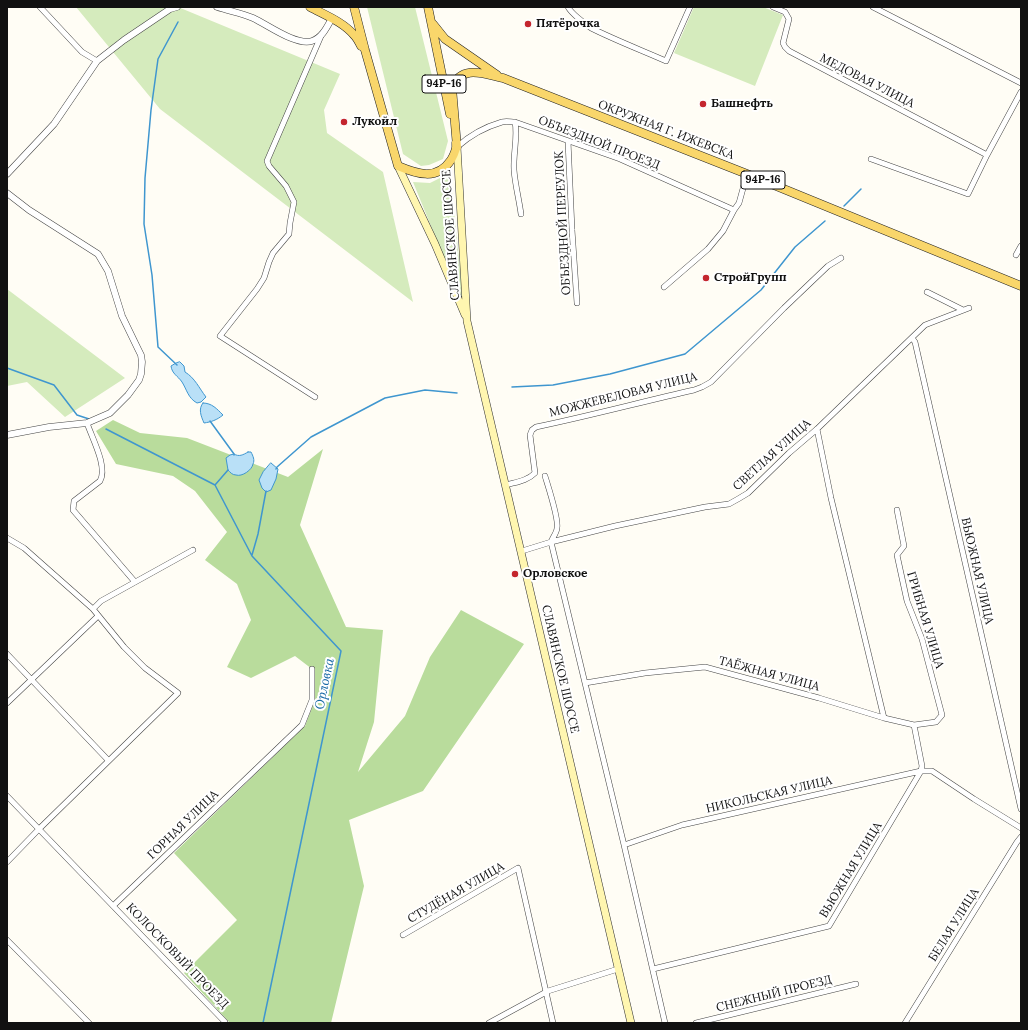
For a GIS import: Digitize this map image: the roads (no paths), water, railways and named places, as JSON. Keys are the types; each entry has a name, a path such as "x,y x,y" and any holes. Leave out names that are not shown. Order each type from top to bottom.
{"main road":[{"path":"310,7 345,26 354,34 365,50"},
{"path":"354,7 398,166 420,174 433,173 445,167 452,158 457,147"},
{"name":"94Р-16","path":"428,7 457,147"},
{"name":"ОКРУЖНАЯ Г. ИЖЕВСКА","path":"432,22 446,39 503,78"},
{"name":"ОКРУЖНАЯ Г. ИЖЕВСКА","path":"457,147 452,88 455,80 465,73 472,72 503,78 747,174 1021,286"},
{"name":"СЛАВЯНСКОЕ ШОССЕ","path":"457,147 468,321 631,1023"},
{"name":"СЛАВЯНСКОЕ ШОССЕ","path":"398,166 435,244 468,321"}],"street":[{"path":"40,7 82,52 97,61"},
{"path":"7,174 54,124 97,61 124,40 170,9 177,7"},
{"path":"217,7 252,18 295,40 305,42 313,41 321,36"},
{"path":"568,7 573,14 590,27 666,61 690,7"},
{"name":"МЕДОВАЯ УЛИЦА","path":"773,7 785,12 789,19 784,43 784,47 789,51 987,155"},
{"path":"873,7 1021,83"},
{"path":"315,397 220,336 257,289 264,278 273,253 289,234 294,202 286,186 269,166 267,161 321,36 332,18"},
{"path":"871,159 968,194 1021,92"},
{"name":"ОБЪЕЗДНОЙ ПРОЕЗД","path":"457,147 477,132 504,122 515,122 620,159 734,210"},
{"path":"515,122 516,134 514,170 521,214"},
{"name":"ОБЪЕЗДНОЙ ПЕРЕУЛОК","path":"568,141 577,303"},
{"path":"664,287 708,249 723,231 739,203 747,174"},
{"path":"7,193 29,210 98,254 108,270 122,316 141,355 142,362 139,380 128,395 110,413 87,423 49,427 7,435"},
{"path":"1016,255 1021,246"},
{"name":"МОЖЖЕВЕЛОВАЯ УЛИЦА","path":"506,485 523,481 535,473 530,435 532,430 536,427 589,416 633,403 694,390 712,382 784,308 828,266 841,258"},
{"name":"СВЕТЛАЯ УЛИЦА","path":"522,551 551,542 623,524 705,507 729,504 748,493 789,452 817,429 925,325 966,309 927,292"},
{"name":"ВЬЮЖНАЯ УЛИЦА","path":"912,338 915,342 1021,809"},
{"path":"87,423 102,462 103,473 100,481 74,501 73,510 135,582"},
{"path":"817,429 831,498 884,718"},
{"path":"546,476 558,524 551,542 665,1023"},
{"name":"ГРИБНАЯ УЛИЦА","path":"897,510 904,546 897,555 907,602 922,639 942,715"},
{"path":"7,538 24,548 93,609 124,648 145,668 178,693 108,760 7,862"},
{"path":"93,609 101,601 193,550"},
{"path":"7,703 98,616"},
{"path":"7,654 108,760"},
{"name":"ТАЁЖНАЯ УЛИЦА","path":"585,683 645,673 705,667 819,698 884,718 914,725 936,722 942,715"},
{"name":"ГОРНАЯ УЛИЦА","path":"113,906 302,725 312,700 312,669"},
{"path":"914,725 922,766 921,771 932,771 1021,828"},
{"name":"ВЬЮЖНАЯ УЛИЦА","path":"653,969 830,926 921,771"},
{"name":"НИКОЛЬСКАЯ УЛИЦА","path":"624,845 682,825 921,771"},
{"path":"7,796 113,906"},
{"name":"БЕЛАЯ УЛИЦА","path":"905,1023 1021,837"},
{"name":"СТУДЁНАЯ УЛИЦА","path":"403,935 518,868 546,992"},
{"name":"КОЛОСКОВЫЙ ПРОЕЗД","path":"113,906 225,1022"},
{"path":"7,940 88,1023"},
{"path":"489,1023 546,992 618,969"},
{"name":"СНЕЖНЫЙ ПРОЕЗД","path":"696,1023 856,984"},
{"path":"546,992 553,1023"}],"water":[{"path":"180,362 184,366 185,372 194,380 206,397 201,402 197,403 192,399 182,382 174,373 171,366"},
{"path":"203,403 212,405 223,415 204,423 200,410"},
{"path":"251,452 254,460 251,469 241,475 231,473 228,470 226,458 230,455 241,455"},
{"path":"271,463 278,469 276,479 271,490 266,492 262,488 259,480 263,472"}],"waterway":[{"path":"177,365 158,347 152,275 144,224 145,178 151,110 158,59 178,22"},
{"path":"844,206 861,189"},
{"path":"512,387 553,385 610,374 685,354 761,290 795,247 825,221"},
{"name":"Орловка","path":"7,368 54,385 77,415 89,419"},
{"path":"276,469 311,437 385,398 425,390 457,393"},
{"path":"210,421 234,455"},
{"name":"Орловка","path":"106,429 215,485 252,556 341,651 263,1023"},
{"path":"215,485 228,470"},
{"path":"252,555 258,534 266,491"}],"place":[{"name":"Пятёрочка","path":"528,24"},
{"name":"Башнефть","path":"703,104"},
{"name":"Лукойл","path":"344,122"},
{"name":"СтройГрупп","path":"706,278"},
{"name":"Орловское","path":"515,574"}]}
